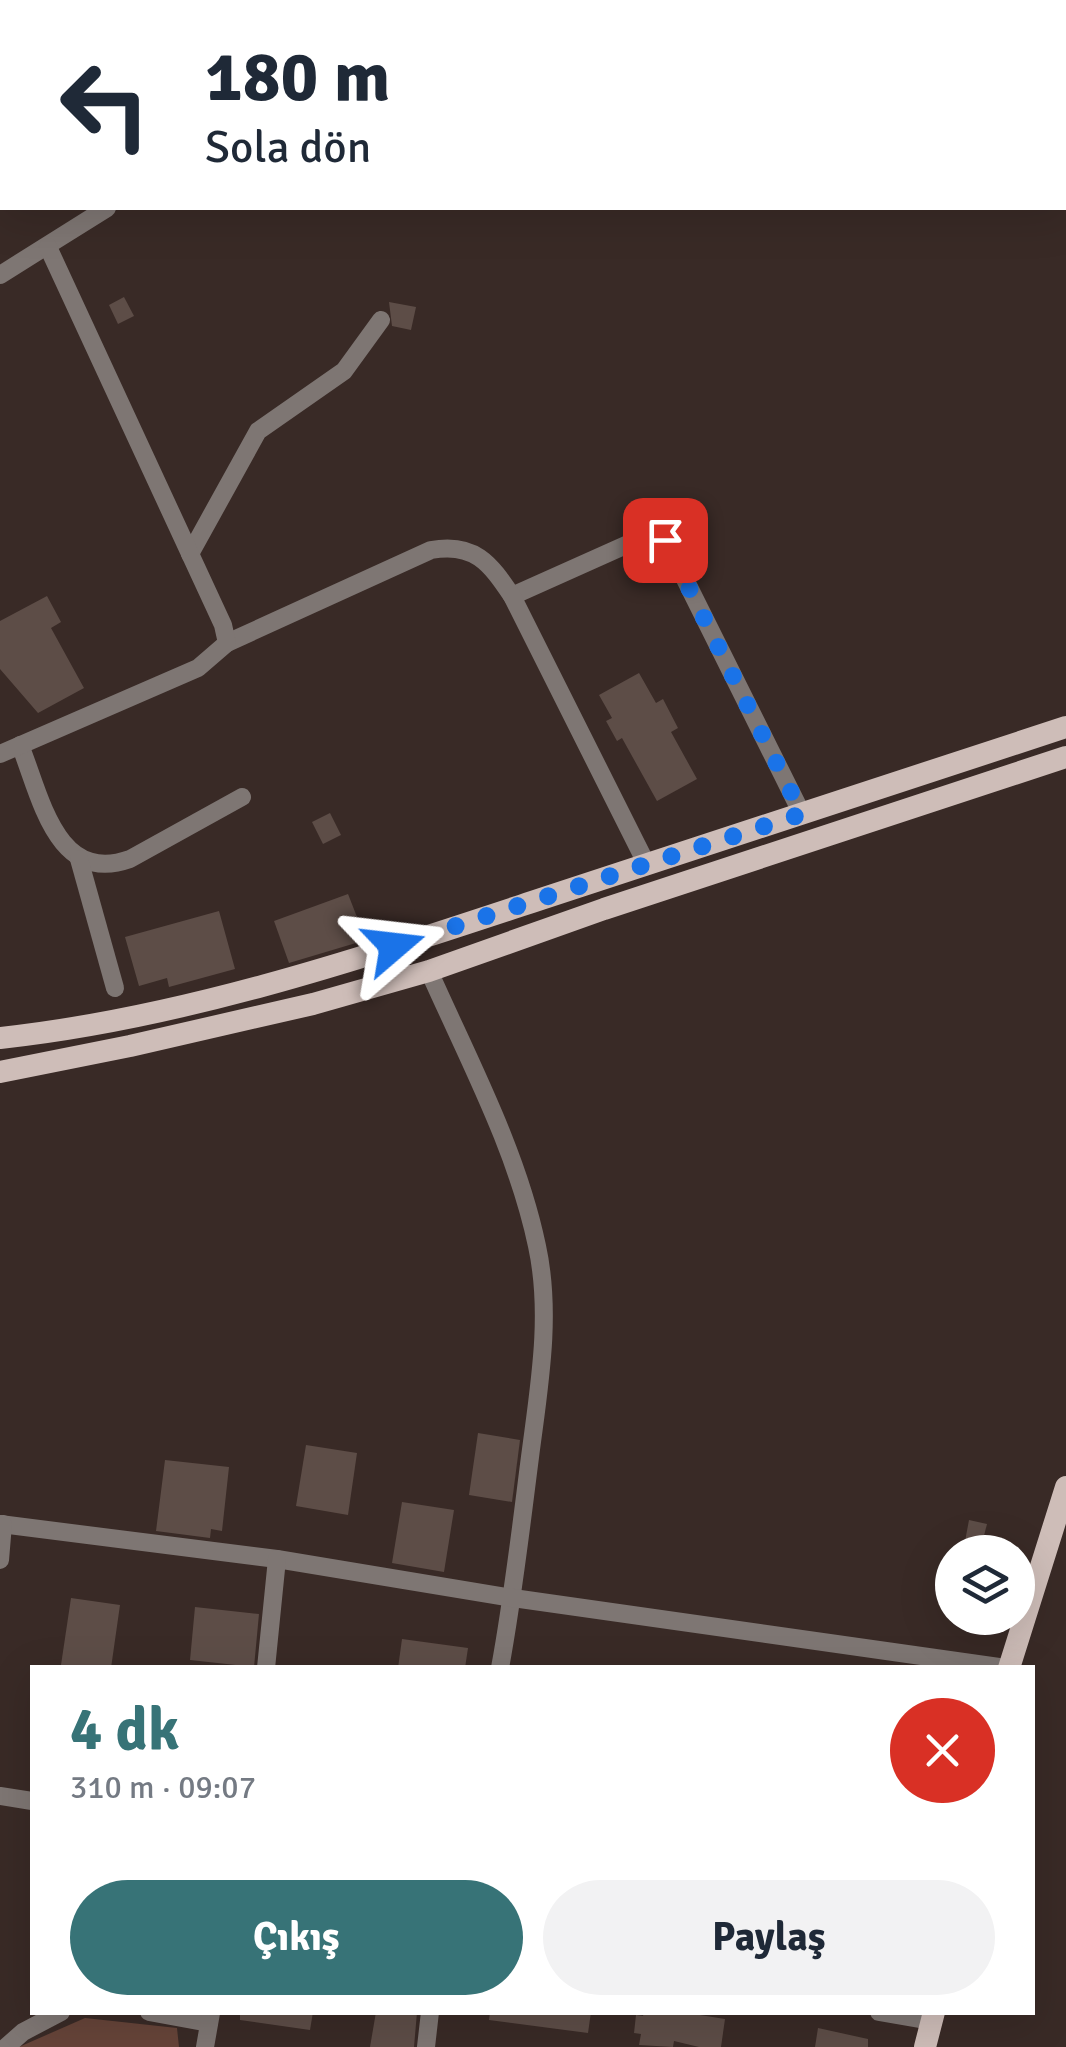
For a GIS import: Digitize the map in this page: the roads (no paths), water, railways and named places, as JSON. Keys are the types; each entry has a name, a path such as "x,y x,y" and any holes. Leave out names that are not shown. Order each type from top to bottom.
{"main road":[{"path":"0,1038 58,1032 290,979 1066,727"},
{"path":"0,1072 313,1004 428,971 604,908 1066,758"},
{"path":"1009,1665 1066,1487"},
{"path":"925,2047 932,2017"}],"street":[{"path":"0,275 104,210"},
{"path":"48,247 223,625 226,642"},
{"path":"190,554 258,431 344,371 381,320"},
{"path":"512,596 658,534 671,552 802,814"},
{"path":"0,754 198,668 226,642 431,550 448,546 479,557 496,572 512,596 647,865"},
{"path":"20,745 54,829 78,859 115,988"},
{"path":"78,859 112,866 242,797"},
{"path":"428,971 502,1135 538,1247 544,1336 501,1665"},
{"path":"0,1560 1,1524 278,1558 512,1598 987,1665"},
{"path":"266,1665 278,1558"},
{"path":"0,1796 30,1800"},
{"path":"6,2047 23,2032 55,2015"},
{"path":"180,2015 210,2018 204,2047"},
{"path":"426,2047 430,2015"}]}
